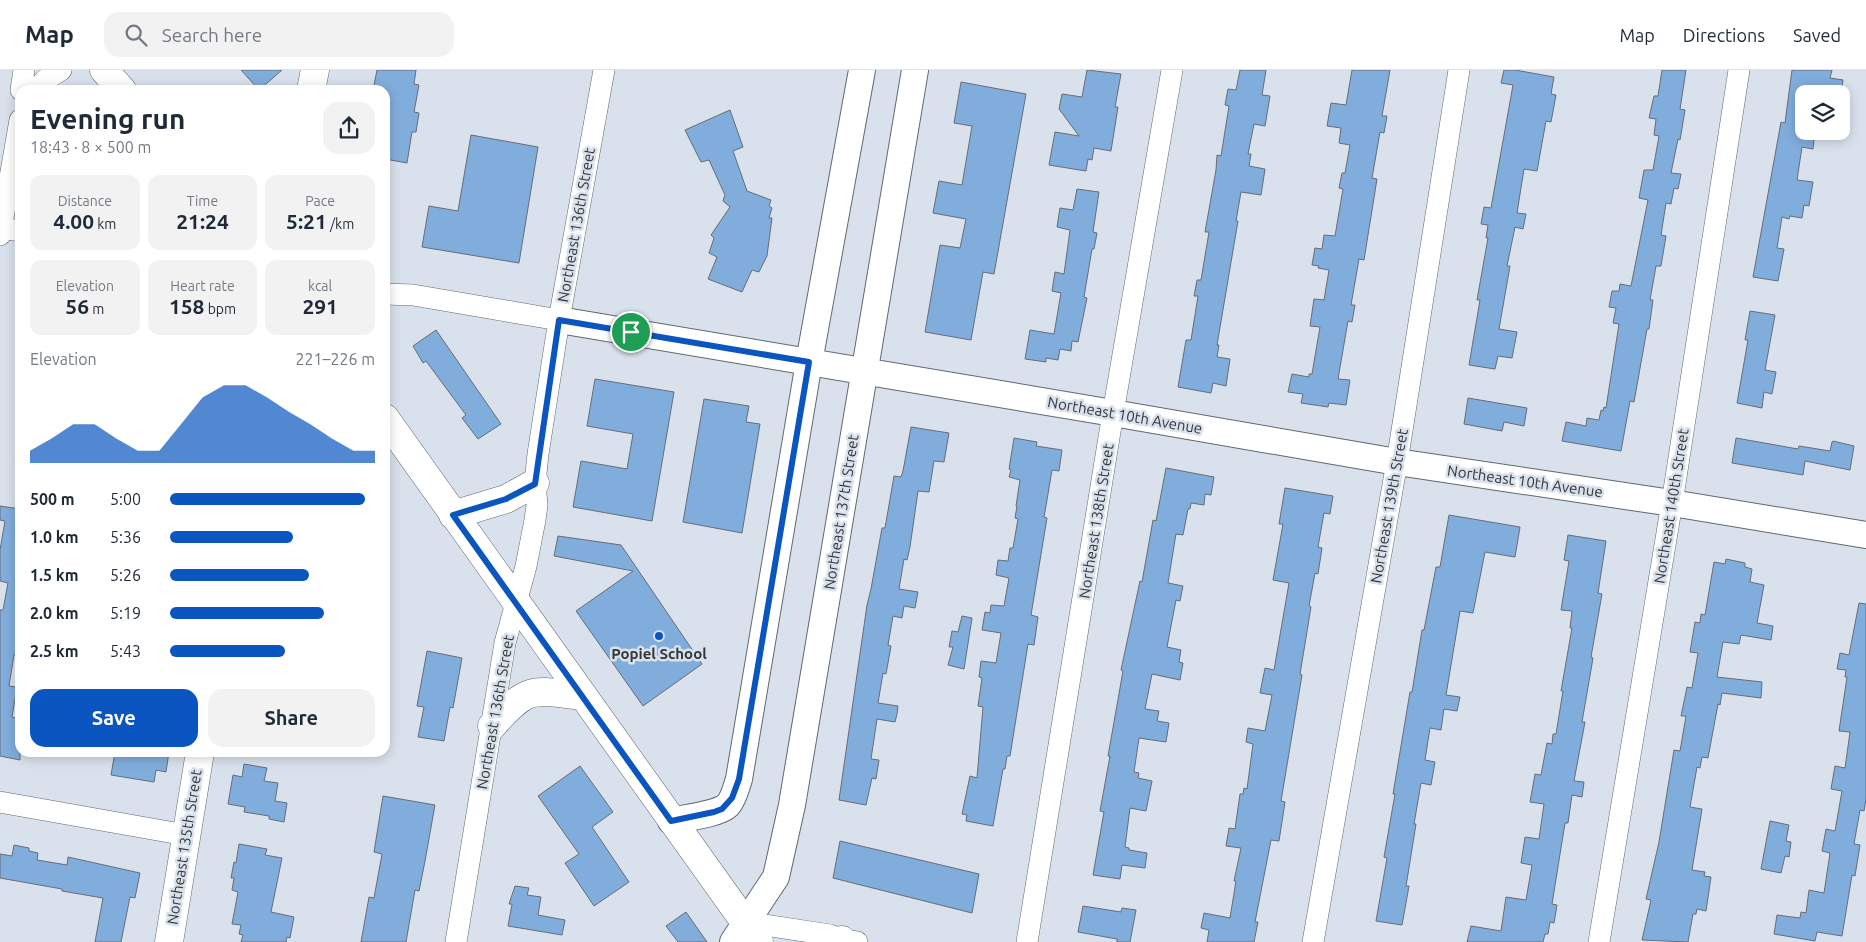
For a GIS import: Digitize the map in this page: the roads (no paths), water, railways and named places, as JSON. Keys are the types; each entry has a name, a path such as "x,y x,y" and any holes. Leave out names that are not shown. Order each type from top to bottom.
{"main road":[{"path":"104,70 118,85"},
{"path":"312,85 315,70"},
{"path":"390,425 671,821 746,935"},
{"path":"453,515 506,499 535,484"},
{"path":"492,726 516,700 531,692 539,691 583,696"},
{"name":"Northeast 135th Street","path":"169,942 199,757"}],"street":[{"path":"22,85 24,70"},
{"path":"40,85 61,70"},
{"name":"Northeast 136th Street","path":"456,942 505,642 526,566 535,520 537,505 535,484 559,320 604,70"},
{"path":"671,821 722,809 728,805 736,790 809,362 862,70"},
{"name":"Northeast 137th Street","path":"746,935 776,877 787,830 866,371 915,70"},
{"name":"Northeast 138th Street","path":"1027,942 1172,70"},
{"name":"Northeast 139th Street","path":"1313,942 1396,462 1459,70"},
{"name":"Northeast 140th Street","path":"1598,942 1672,503 1739,70"},
{"path":"5,230 15,157"},
{"name":"Northeast 10th Avenue","path":"390,294 413,295 1396,462 1672,503 1866,535"},
{"path":"0,802 186,835"},
{"path":"746,935 830,935 847,941"}],"place":[{"name":"Popiel School","path":"659,636"}]}
